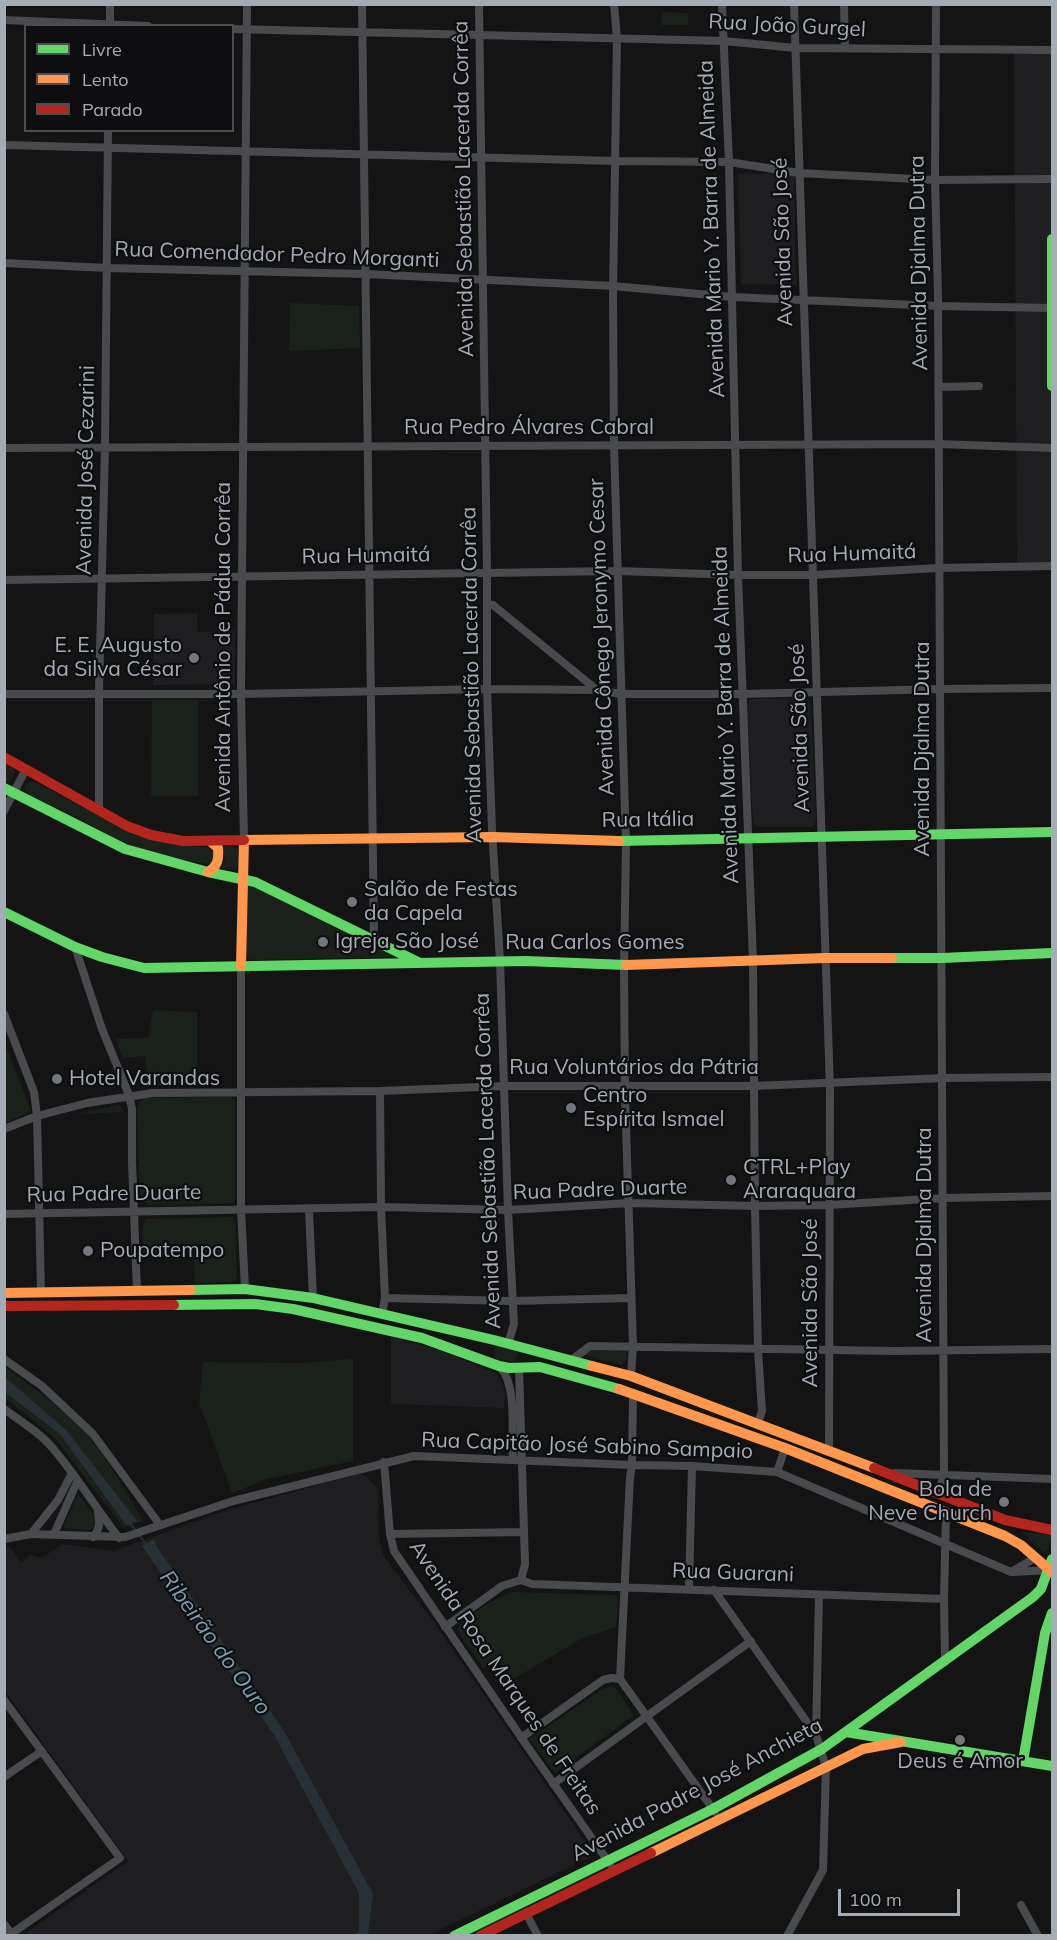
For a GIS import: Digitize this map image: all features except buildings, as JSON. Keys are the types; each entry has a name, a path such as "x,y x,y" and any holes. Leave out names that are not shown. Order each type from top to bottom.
{"main road":[{"path":"1053,239 1053,386"},
{"name":"Rua Itália","path":"4,757 127,826 151,835 183,841 493,837 625,841 1053,832"},
{"path":"8,796 125,849 208,872 255,882 421,964"},
{"name":"Avenida Antônio de Pádua Corrêa","path":"241,966 244,840"},
{"path":"208,872 215,869 219,859 218,848 210,841"},
{"name":"Rua Carlos Gomes","path":"4,912 75,947 144,968 500,961 624,965 825,958 942,958 1053,953"},
{"path":"4,1293 245,1289 313,1298 494,1340 631,1376 829,1450 1005,1520 1053,1530"},
{"path":"4,1306 265,1305 293,1309 422,1338 493,1364 540,1367 560,1371 633,1393 784,1448 1005,1536 1051,1567 1041,1588 1033,1597 846,1732"},
{"path":"493,1364 486,1350 494,1340"},
{"path":"519,1367 520,1347"},
{"path":"921,1503 930,1501 938,1493"},
{"path":"1023,1761 1046,1633 1053,1613"},
{"name":"Avenida Padre José Anchieta","path":"480,1935 526,1913 822,1749 846,1732 901,1742"},
{"path":"901,1742 1053,1766"},
{"name":"Avenida Padre José Anchieta","path":"454,1935 719,1819 863,1749 901,1742"}],"street":[{"path":"110,4 110,24"},
{"name":"Avenida Antônio de Pádua Corrêa","path":"244,840 241,694 247,4"},
{"path":"362,4 374,939"},
{"name":"Avenida Sebastião Lacerda Corrêa","path":"479,4 488,572 487,689 514,1324 508,1344"},
{"name":"Avenida Cônego Jeronymo Cesar","path":"614,4 617,38 613,286 614,446 625,841 625,1085 633,1346 631,1376"},
{"name":"Avenida Mario Y. Barra de Almeida","path":"722,4 737,445 738,575 753,962 755,1206 758,1350 762,1411 758,1424"},
{"name":"Avenida São José","path":"794,4 802,300 830,1083 829,1450"},
{"path":"844,4 845,48"},
{"name":"Avenida Djalma Dutra","path":"936,4 935,180 939,387 944,1198 944,1475 938,1493"},
{"path":"4,20 89,24"},
{"name":"Rua João Gurgel","path":"234,29 724,41 796,48 1053,50"},
{"name":"Avenida José Cezarini","path":"99,810 108,132"},
{"path":"4,145 729,162 799,173 935,180 1053,179"},
{"name":"Rua Comendador Pedro Morganti","path":"4,263 107,268 366,274 613,286 732,297 938,306 1052,308"},
{"path":"939,387 979,386"},
{"name":"Rua Pedro Álvares Cabral","path":"4,448 939,444 1053,448"},
{"name":"Rua Humaitá","path":"4,580 618,571 812,575 939,568 1053,566"},
{"path":"487,604 493,605 597,690"},
{"path":"4,694 241,694 487,689 597,690 621,694 816,694 941,689 1053,688"},
{"path":"4,812 8,796 26,769"},
{"path":"75,947 102,1029 129,1095 132,1109 137,1290"},
{"name":"Avenida Antônio de Pádua Corrêa","path":"241,966 241,1209 245,1289"},
{"path":"4,1014 34,1092 37,1116 41,1292"},
{"name":"Rua Voluntários da Pátria","path":"4,1129 37,1116 129,1095 505,1086 754,1086 943,1077 1053,1077"},
{"path":"380,1090 381,1207 385,1298 382,1315"},
{"name":"Rua Padre Duarte","path":"4,1214 381,1207 508,1210 630,1203 829,1205 944,1198 1053,1196"},
{"path":"309,1210 313,1298"},
{"path":"385,1298 512,1301 630,1298"},
{"path":"570,1360 591,1346 830,1351 1053,1349"},
{"path":"4,1359 42,1386 93,1434 160,1525"},
{"path":"445,1627 502,1586 521,1580 525,1564 511,1385 505,1372 493,1364"},
{"path":"517,1460 519,1367"},
{"path":"633,1393 632,1465 620,1679 719,1819"},
{"path":"4,1409 47,1442 98,1511 122,1537"},
{"path":"777,1472 784,1448"},
{"name":"Rua Capitão José Sabino Sampaio","path":"122,1537 233,1501 414,1456 692,1466 777,1472 1011,1572 1051,1567"},
{"name":"Avenida Rosa Marques de Freitas","path":"384,1462 390,1534 394,1551 521,1738 611,1865"},
{"path":"688,1589 692,1466"},
{"path":"31,1534 58,1500 72,1473"},
{"path":"885,1473 1053,1479"},
{"path":"54,1534 77,1482"},
{"path":"93,1537 100,1522 98,1511"},
{"path":"945,1662 946,1513"},
{"path":"390,1534 524,1532"},
{"path":"4,1539 31,1534 122,1537"},
{"path":"1011,1572 1035,1558"},
{"name":"Rua Guarani","path":"521,1580 532,1584 944,1599"},
{"path":"714,1590 816,1735 826,1767 823,1870 787,1935"},
{"path":"816,1735 819,1595"},
{"path":"554,1784 751,1641"},
{"path":"521,1738 603,1680 620,1679"},
{"path":"4,1700 120,1858 11,1935 4,1924"},
{"path":"4,1778 42,1751"},
{"path":"1022,1905 1038,1935"},
{"path":"526,1913 538,1935"}],"shaded area":[{"path":"662,12 688,13 688,25 661,25"},
{"path":"1014,52 1052,52 1052,564 1017,565"},
{"path":"794,173 796,285 741,284 738,174"},
{"path":"290,303 359,306 360,348 289,351"},
{"name":"E. E. Augusto da Silva César","path":"197,613 197,632 235,631 235,684 153,685 154,614"},
{"path":"806,698 811,703 816,821 812,827 757,827 753,822 747,704 751,699"},
{"path":"152,700 198,700 198,796 151,796"},
{"path":"4,760 13,764 15,772 12,779 7,782 5,782"},
{"path":"30,782 37,783 132,833 179,845 206,847 215,855 213,863 154,854 116,840 85,821 28,795 24,789"},
{"path":"223,846 238,849 238,864 235,870 221,868 225,860"},
{"path":"255,887 394,956 251,960 247,958 246,953 248,889"},
{"path":"153,1010 197,1012 197,1083 148,1085 145,1056 123,1058 116,1039 148,1038"},
{"path":"7,1049 31,1111 5,1123 4,1050"},
{"path":"228,1097 235,1103 235,1201 232,1203 148,1205 140,1198 137,1110 139,1103 145,1098"},
{"path":"120,1105 124,1112 76,1114"},
{"path":"233,1217 237,1276 235,1281 195,1283 194,1251 143,1252 142,1228 146,1219"},
{"path":"391,1337 439,1350 491,1371 498,1376 505,1389 504,1408 391,1404"},
{"path":"497,1346 513,1348 518,1353 515,1362 512,1364 497,1361 493,1353"},
{"path":"627,1350 627,1360 621,1365 585,1355 590,1351"},
{"path":"353,1359 353,1461 267,1479 232,1493 199,1403 203,1362 301,1363"},
{"path":"4,1366 68,1416 87,1435 110,1465 143,1521 124,1528 54,1437 5,1398"},
{"path":"362,1473 378,1488 379,1538 383,1555 433,1621 591,1850 591,1857 429,1935 23,1935 128,1861 5,1691 4,1548 10,1547 21,1563 30,1555 42,1558 62,1544 113,1551 227,1510"},
{"path":"78,1494 96,1518 94,1527 90,1530 64,1528"},
{"path":"1022,1532 1052,1535 1046,1555"},
{"path":"513,1592 616,1595 618,1598 616,1627 581,1639 510,1681 498,1660 483,1668 457,1630 474,1613"},
{"path":"614,1686 634,1715 555,1773 529,1739 604,1688"},
{"path":"603,1867 602,1871 471,1935 461,1936"}],"water":[{"path":"5,1377 66,1430 137,1521 126,1525 60,1434 5,1392"},
{"path":"154,1539 157,1547 284,1731 373,1894 368,1935 354,1935 359,1932 359,1893 274,1735 142,1546"}],"waterway":[{"name":"Ribeirão do Ouro","path":"129,1522 146,1544"}],"traffic: fast":[{"path":"1052,239 1052,386"},
{"path":"4,788 125,849 208,872 255,882 418,962"},
{"path":"619,841 1052,832"},
{"path":"4,912 75,947 144,968 526,961 626,965"},
{"path":"892,958 1052,953"},
{"path":"191,1290 245,1289 313,1298 494,1340 592,1366"},
{"path":"174,1305 255,1304 293,1309 422,1338 499,1366 540,1367 619,1389"},
{"path":"454,1936 713,1809 822,1749 1033,1597 1041,1589 1052,1559"},
{"path":"1023,1761 1045,1633 1052,1613"},
{"path":"846,1732 1052,1766"}],"traffic: slow":[{"path":"244,840 493,837 619,841"},
{"path":"241,966 244,840"},
{"path":"208,872 216,865 218,856 218,848 210,841"},
{"path":"626,965 892,958"},
{"path":"4,1293 191,1290"},
{"path":"592,1366 631,1376 874,1468"},
{"path":"619,1389 785,1448 1005,1536 1021,1545 1052,1572"},
{"path":"651,1853 863,1749 901,1742"}],"traffic: jam":[{"path":"4,757 127,826 151,835 183,841 244,840"},
{"path":"4,1306 174,1305"},
{"path":"874,1468 1005,1520 1052,1530"},
{"path":"480,1936 651,1853"}],"place":[{"name":"E. E. Augusto da Silva César","path":"194,658"},
{"name":"Salão de Festas da Capela","path":"352,902"},
{"name":"Igreja São José","path":"323,942"},
{"name":"Hotel Varandas","path":"57,1079"},
{"name":"Centro Espírita Ismael","path":"571,1108"},
{"name":"CTRL+Play Araraquara","path":"731,1180"},
{"name":"Poupatempo","path":"88,1251"},
{"name":"Bola de Neve Church","path":"1004,1502"},
{"name":"Deus é Amor","path":"960,1740"}]}
